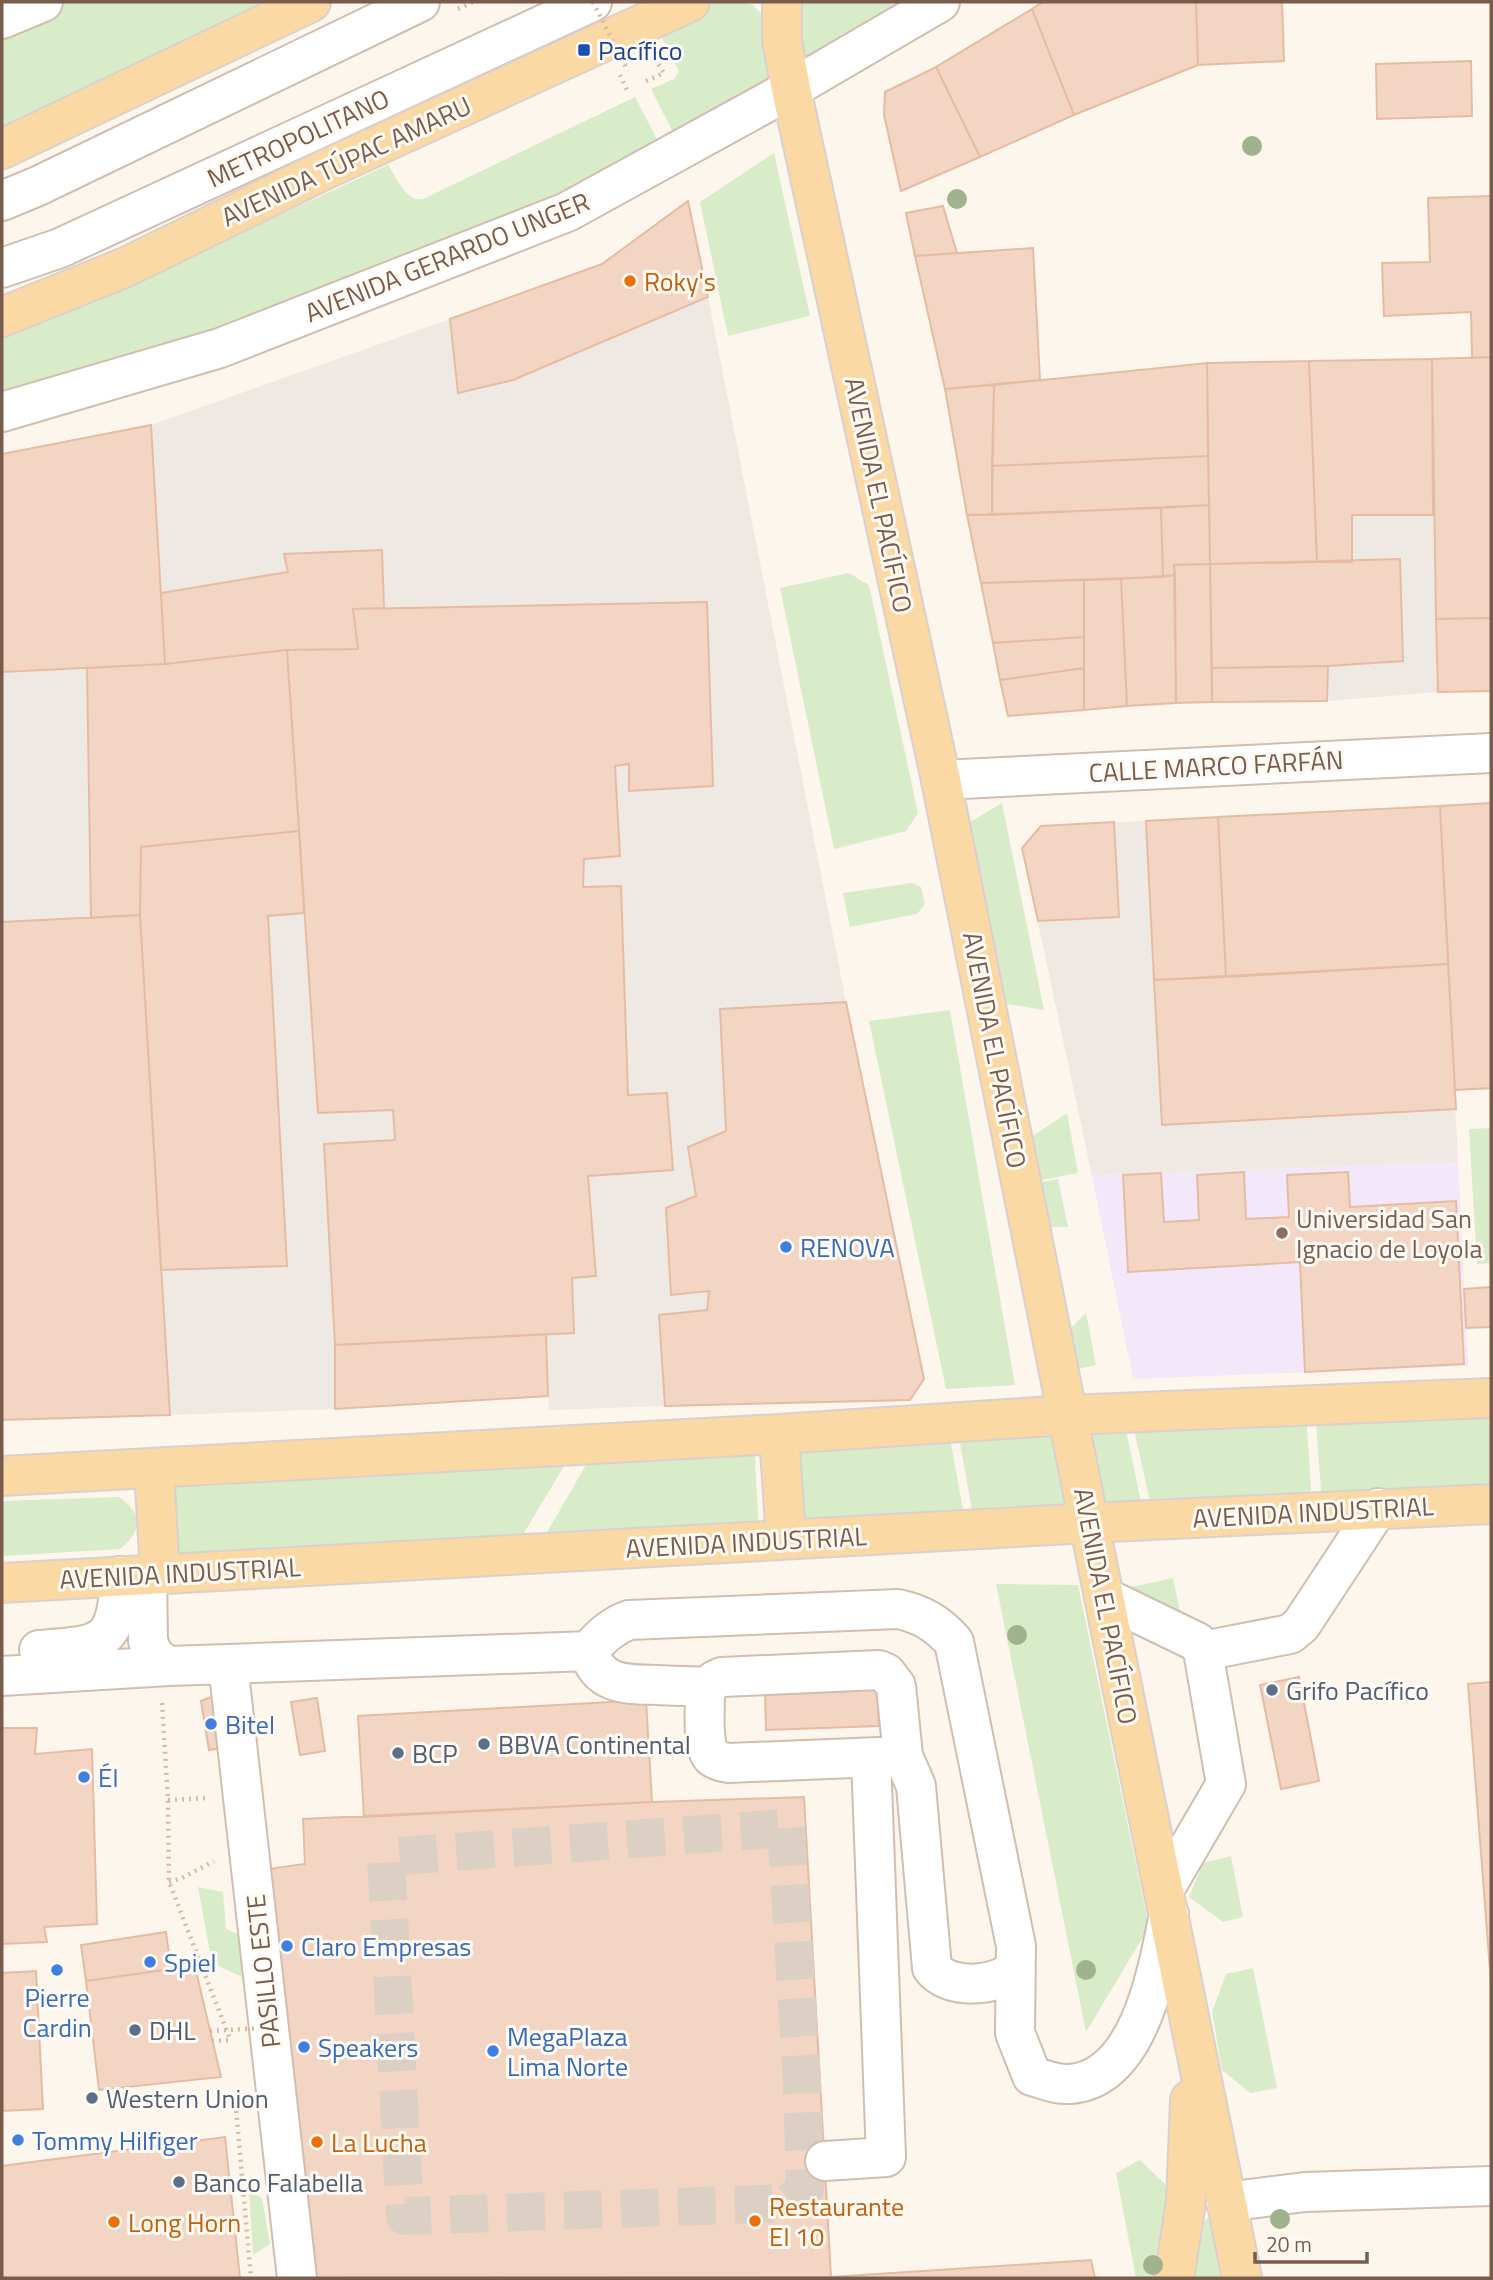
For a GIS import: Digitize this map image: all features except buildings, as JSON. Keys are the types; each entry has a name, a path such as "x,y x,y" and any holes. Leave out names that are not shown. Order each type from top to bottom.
{"main road":[{"path":"2,149 311,2"},
{"name":"AVENIDA TÚPAC AMARU","path":"2,317 126,267 339,163 690,2"},
{"name":"AVENIDA EL PACÍFICO","path":"757,2 774,25 788,72"},
{"name":"AVENIDA EL PACÍFICO","path":"782,2 781,24 788,72 941,780 1088,1523 1242,2278"},
{"path":"2,1476 779,1434 1068,1415 1489,1400"},
{"path":"779,1434 786,1539"},
{"path":"142,1575 154,1468"},
{"name":"AVENIDA INDUSTRIAL","path":"2,1583 1489,1502"},
{"name":"AVENIDA EL PACÍFICO","path":"1174,2278 1186,2202 1189,2150 1188,2014"}],"street":[{"path":"2,19 43,2"},
{"path":"2,201 51,180 420,2"},
{"name":"METROPOLITANO","path":"2,268 60,247 592,2"},
{"name":"AVENIDA GERARDO UNGER","path":"2,412 220,348 567,212 788,72 940,2"},
{"name":"CALLE MARCO FARFÁN","path":"941,780 1491,753"},
{"path":"1203,1651 1290,1634 1301,1625 1378,1508"},
{"path":"2,1652 83,1647 102,1639 142,1575"},
{"path":"142,1575 148,1641 165,1679"},
{"path":"590,1651 611,1628 641,1619 898,1609 928,1619 942,1628 954,1642 1016,1946 1015,2033 1032,2076 1067,2084 1094,2076 1107,2068 1120,2058 1130,2043 1154,1982 1167,1902 1226,1784 1203,1651 1197,1642 1104,1597"},
{"path":"2,1676 165,1679 228,1664 590,1651"},
{"path":"590,1651 593,1663 601,1673 613,1680 627,1684 707,1686"},
{"name":"PASILLO ESTE","path":"228,1664 297,2278"},
{"path":"825,2161 886,2157 887,1757 896,1686 886,1673 879,1670 722,1676 707,1686 707,1748 711,1756 718,1761 729,1763 887,1757 916,1786 932,1968 938,1976 947,1980 974,1983 997,1980 1008,1976 1014,1970"},
{"path":"1226,2202 1305,2192 1491,2186"}],"path":[{"path":"592,2 628,71"},
{"path":"646,62 655,58 664,73 646,81"},
{"path":"165,1679 169,1882 230,2040 231,2053"},
{"path":"210,2031 277,2027"},
{"path":"235,2093 251,2278"}],"shaded area":[{"path":"708,297 846,1002 720,1009 726,1131 688,1147 696,1196 666,1209 671,1295 709,1291 707,1310 659,1315 665,1406 549,1410 546,1334 574,1333 572,1278 595,1276 588,1176 673,1170 667,1094 628,1095 621,887 583,887 584,859 620,855 615,766 629,764 629,791 713,786 707,603 384,608 381,550 285,554 288,572 161,593 151,425 450,319 458,393 513,380"},
{"path":"1352,515 1433,515 1438,692 1327,701 1328,666 1352,562"},
{"path":"87,668 91,918 2,922 2,672"},
{"path":"1440,806 1458,1162 1092,1176 1022,848 1041,826"},
{"path":"304,913 318,1112 393,1110 395,1140 324,1144 335,1345 335,1409 170,1415 161,1270 287,1266 268,916"},
{"name":"Universidad San Ignacio de Loyola","path":"1458,1162 1468,1366 1133,1379 1092,1176"}],"green space":[{"path":"61,2 298,2 2,141 2,26"},
{"path":"702,2 745,2 762,14 773,38 786,87 679,144 651,89 674,79 679,72 655,24"},
{"path":"789,2 927,2 797,79"},
{"path":"635,97 664,153 231,337 2,399 2,337 154,273 388,165 407,193 417,199 423,199"},
{"path":"774,153 810,316 728,336 700,202"},
{"path":"849,573 869,585 918,813 906,831 834,849 780,588"},
{"path":"1002,803 1044,1010 989,1001 955,831"},
{"path":"912,883 921,887 925,904 917,914 850,927 843,893"},
{"path":"950,1010 1015,1385 946,1389 869,1021"},
{"path":"1067,1113 1078,1173 1022,1184 1015,1148"},
{"path":"1491,1128 1491,1263 1477,1264 1469,1129"},
{"path":"1058,1179 1068,1227 1050,1227 1045,1221 1038,1183"},
{"path":"1086,1313 1096,1365 1077,1369 1070,1334 1071,1328"},
{"path":"1491,1400 1491,1497 1322,1504 1315,1409"},
{"path":"1306,1410 1312,1506 1153,1515 1131,1416"},
{"path":"1123,1416 1144,1516 1092,1519 1074,1419"},
{"path":"1066,1418 1084,1520 975,1526 957,1427"},
{"path":"948,1427 966,1526 769,1537 764,1439"},
{"path":"754,1441 759,1533 538,1548 594,1451"},
{"path":"573,1451 515,1548 170,1566 164,1475"},
{"path":"119,1497 132,1509 137,1523 132,1536 120,1549 2,1556 2,1501"},
{"path":"1173,1578 1181,1616 1131,1587"},
{"path":"996,1584 1078,1585 1149,1927 1086,2032"},
{"path":"1231,1856 1243,1917 1223,1922 1189,1897 1203,1863"},
{"path":"198,1887 223,1892 226,1929 238,1934 242,1977 212,1963"},
{"path":"1253,1968 1277,2088 1250,2093 1222,2070 1212,2012 1226,1974"},
{"path":"1140,2160 1164,2183 1171,2201 1166,2278 1136,2278 1116,2173"},
{"path":"249,2191 262,2198 270,2244 253,2255"},
{"path":"1207,2218 1212,2221 1224,2278 1190,2278 1203,2223"}],"tunnel":[{"path":"786,1828 802,2082 805,2189 789,2203 405,2216 386,1857 786,1828"}],"place":[{"name":"Pacífico","path":"584,50"},
{"name":"Roky's","path":"630,281"},
{"name":"Universidad San Ignacio de Loyola","path":"1282,1233"},
{"name":"RENOVA","path":"786,1247"},
{"name":"Grifo Pacífico","path":"1272,1690"},
{"name":"Bitel","path":"211,1724"},
{"name":"BBVA Continental","path":"484,1744"},
{"name":"BCP","path":"398,1753"},
{"name":"Él","path":"84,1777"},
{"name":"Claro Empresas","path":"287,1946"},
{"name":"Spiel","path":"150,1962"},
{"name":"Pierre Cardin","path":"57,1970"},
{"name":"DHL","path":"135,2030"},
{"name":"Speakers","path":"304,2047"},
{"name":"MegaPlaza Lima Norte","path":"493,2051"},
{"name":"Western Union","path":"92,2098"},
{"name":"Tommy Hilfiger","path":"18,2140"},
{"name":"La Lucha","path":"317,2142"},
{"name":"Banco Falabella","path":"179,2182"},
{"name":"Restaurante El 10","path":"755,2221"},
{"name":"Long Horn","path":"114,2222"}]}
